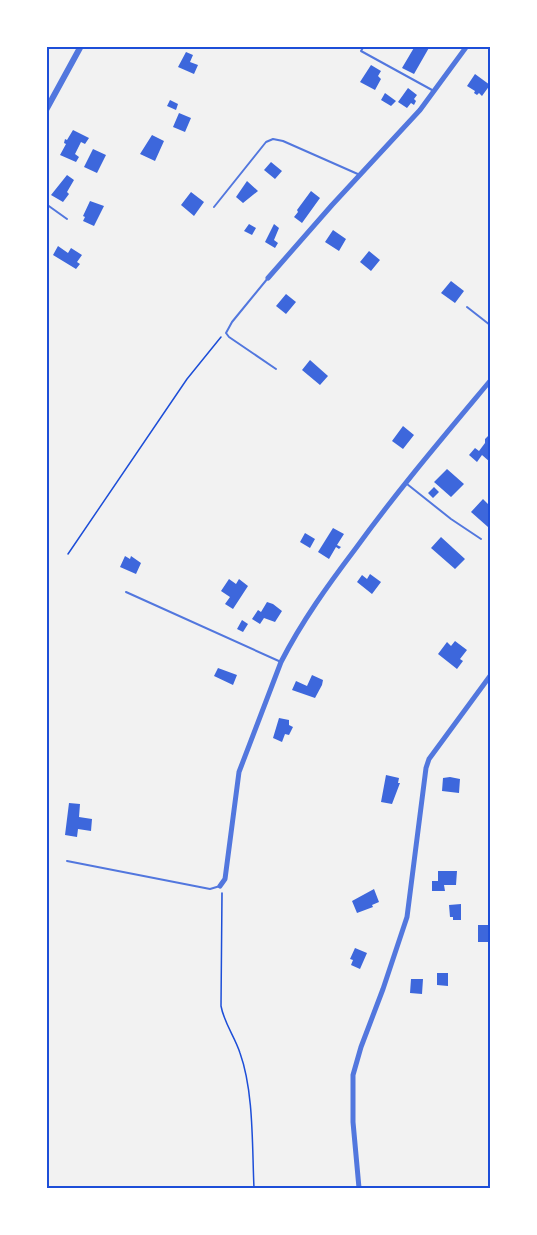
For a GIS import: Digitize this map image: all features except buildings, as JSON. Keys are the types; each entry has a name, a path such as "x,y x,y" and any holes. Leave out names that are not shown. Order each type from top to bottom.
{"street":[{"path":"46,110 81,46"},
{"path":"268,279 310,229 406,127 435,92 467,46"},
{"path":"220,886 226,873 239,772 281,662 312,609 405,482 490,381"},
{"path":"359,1188 353,1122 353,1075 360,1047 378,1004 407,917 426,768 429,759 490,676"}],"lane":[{"path":"364,46 361,51 435,92"},
{"path":"214,207 270,140 283,141 360,175"},
{"path":"46,204 67,219"},
{"path":"268,279 231,322 226,333 276,369"},
{"path":"467,307 490,325"},
{"path":"405,482 451,519 481,539"},
{"path":"126,592 281,662"},
{"path":"67,861 210,889 220,886"}],"path":[{"path":"68,554 187,379 217,340 226,333"},
{"path":"220,886 223,897 220,930 221,1006 223,1016 240,1053 246,1078 251,1119 254,1188"}]}
